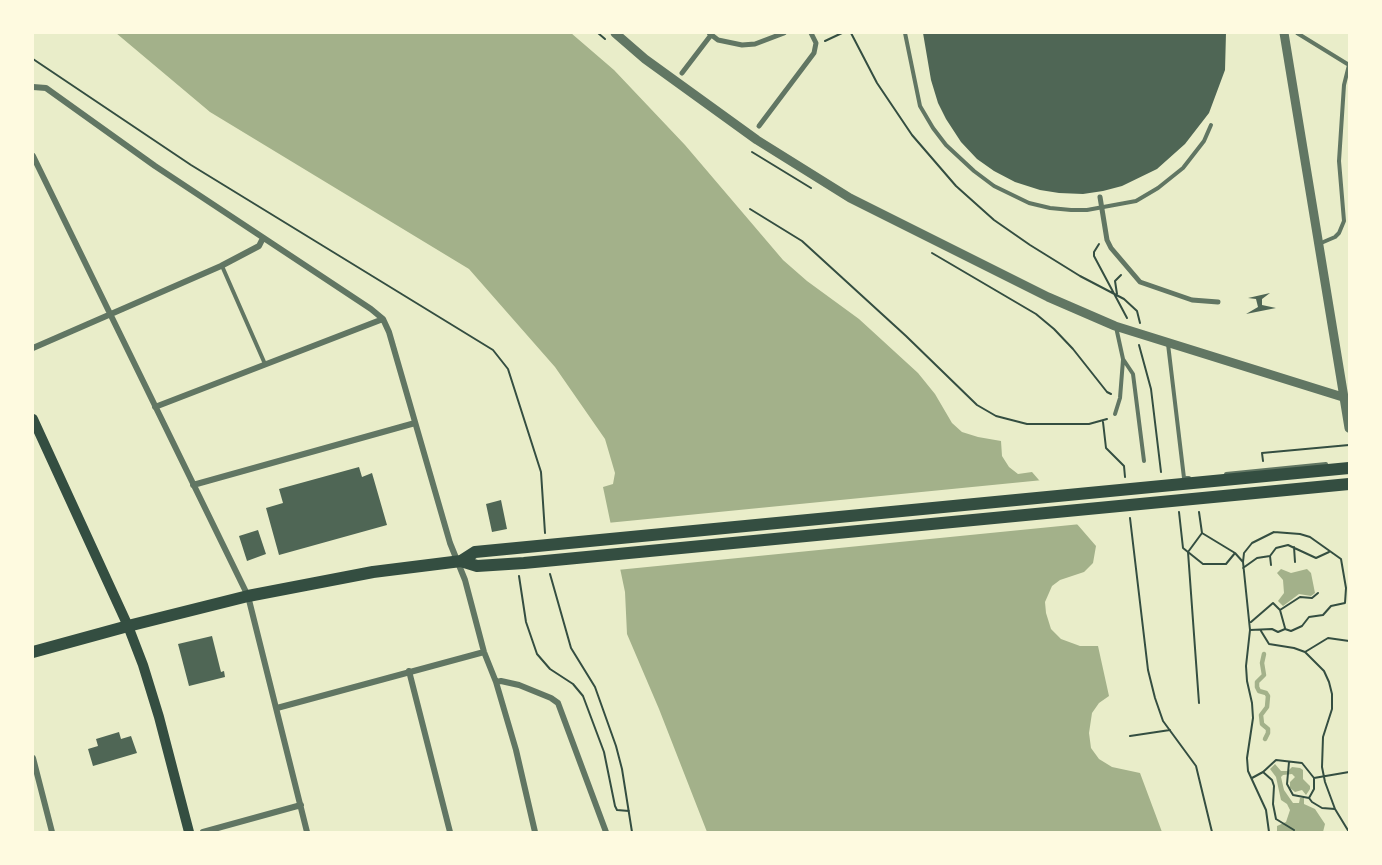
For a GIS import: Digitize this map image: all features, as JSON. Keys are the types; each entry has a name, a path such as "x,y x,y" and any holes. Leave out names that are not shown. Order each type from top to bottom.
{"main road":[{"path":"33,418 128,626 154,699 189,832"},
{"path":"33,652 248,596 373,572 459,561 475,552 1349,468"},
{"path":"459,561 477,566 524,563 1349,484"}],"street":[{"path":"615,33 645,59 757,140 850,198 1048,297 1115,326 1346,398"},
{"path":"682,74 710,34 727,44 742,45 755,44 784,33"},
{"path":"759,126 814,53 816,43 811,33"},
{"path":"1284,33 1346,398 1349,428"},
{"path":"33,87 46,88 155,166 371,309 383,320 389,332 450,543 465,580 484,652 496,682 516,750 535,832"},
{"path":"33,156 248,596 307,832"},
{"path":"1100,197 1107,240 1113,252 1140,282 1192,300 1218,302"},
{"path":"33,348 221,266 259,246 263,238"},
{"path":"155,407 383,320"},
{"path":"193,485 415,423"},
{"path":"277,708 484,652"},
{"path":"409,671 450,832"},
{"path":"496,682 506,681 519,685 544,694 558,704 606,832"},
{"path":"33,758 52,832"},
{"path":"203,832 301,805"}],"lane":[{"path":"905,33 920,106 933,128 946,145 974,171 994,186 1029,202 1050,208 1087,210 1136,201 1158,188 1183,168 1204,141 1211,125"},
{"path":"1297,33 1349,65 1344,85 1339,161 1344,221 1335,237 1318,243"},
{"path":"221,266 265,364"},
{"path":"1115,326 1123,359 1132,374 1144,461"},
{"path":"1167,341 1184,478 1326,464"},
{"path":"1114,414 1120,398 1123,359"}],"path":[{"path":"825,41 842,33"},
{"path":"851,33 877,83 912,135 956,186 994,219 1030,245 1080,276 1117,295 1137,311 1140,322"},
{"path":"750,209 802,241 977,405 996,416 1027,424 1089,424 1103,422 1114,414"},
{"path":"1100,266 1094,252 1098,244 1107,240"},
{"path":"1117,295 1115,281 1127,268"},
{"path":"1103,422 1106,448 1124,466 1125,478"},
{"path":"1263,464 1262,453 1349,445"},
{"path":"1178,503 1183,548 1203,564 1226,564 1235,552"},
{"path":"1130,512 1148,670 1163,721 1196,766 1212,832"},
{"path":"1269,832 1266,810 1251,778 1247,758 1253,718 1246,666 1250,623 1243,562 1244,553 1252,543 1274,532 1300,534 1321,543 1329,552 1341,559 1346,588 1345,603 1330,606 1323,615 1309,617 1302,626 1292,631 1285,628"},
{"path":"1200,703 1188,552 1202,533 1235,552 1243,562"},
{"path":"1271,565 1270,556 1276,548 1288,545 1316,558 1329,552"},
{"path":"1294,547 1295,562"},
{"path":"1244,568 1257,558 1270,556"},
{"path":"519,576 526,622 537,654 550,669 573,684 583,696 604,752 615,806 617,810 628,811"},
{"path":"1280,610 1300,597 1312,598 1318,593"},
{"path":"1250,623 1273,603 1280,610 1285,628"},
{"path":"1250,630 1278,632 1285,628"},
{"path":"1261,631 1269,644 1305,652 1324,671 1332,694 1332,709 1323,737 1324,777 1335,809 1349,832"},
{"path":"1305,652 1328,638 1349,641"},
{"path":"1130,735 1170,730"},
{"path":"1251,778 1263,772 1276,760 1302,763 1314,778 1314,789 1309,798"},
{"path":"1289,762 1287,776 1289,789 1293,795 1309,798 1322,808 1335,809"},
{"path":"1263,772 1272,780 1274,786 1273,804 1276,819 1294,830"},
{"path":"1314,778 1349,772"},
{"path":"1266,810 1273,804"}],"shaded area":[{"path":"116,33 571,33 614,70 685,145 783,260 807,281 859,319 918,373 935,394 952,423 962,432 1001,441 1002,456 1009,467 1018,474 1032,472 1096,546 1093,563 1084,572 1060,580 1052,586 1045,602 1046,613 1051,629 1061,639 1080,646 1098,646 1109,696 1099,703 1092,713 1089,733 1091,748 1099,759 1112,767 1140,773 1162,832 707,832 627,634 625,592 603,487 613,484 615,473 605,439 555,367 469,269 210,112"},
{"path":"1281,569 1291,573 1307,569 1311,573 1315,593 1311,596 1299,594 1283,606 1278,601 1284,593 1283,580 1277,573"},
{"path":"1275,764 1281,771 1288,771 1292,767 1303,770 1303,779 1310,786 1306,795 1302,790 1295,792 1290,788 1290,782 1295,777 1292,774 1281,777 1284,790 1293,803 1299,803 1300,798 1304,798 1304,804 1315,809 1325,824 1323,832 1277,832 1277,826 1286,822 1290,810 1281,800 1276,777 1270,769"}],"pier":[{"path":"1043,480 1081,524 617,570 607,523"}],"building":[{"path":"923,33 1226,33 1225,70 1209,113 1185,144 1157,169 1122,186 1103,191 1083,194 1059,193 1015,182 977,159 961,142 938,103 931,80"},
{"path":"1270,293 1262,299 1262,305 1276,308 1246,314 1258,307 1256,299 1248,298"},
{"path":"359,467 362,477 372,473 387,525 279,555 266,508 283,503 279,489"},
{"path":"501,500 507,529 492,532 486,504"},
{"path":"258,530 266,554 247,561 239,536"},
{"path":"212,636 221,672 224,671 225,677 189,686 178,644"},
{"path":"119,732 121,739 131,736 137,753 93,766 88,749 98,746 96,739"}],"waterway":[{"path":"1264,654 1262,663 1264,675 1257,682 1257,687 1259,691 1268,696 1267,707 1261,715 1262,724 1268,729 1265,739"}]}
